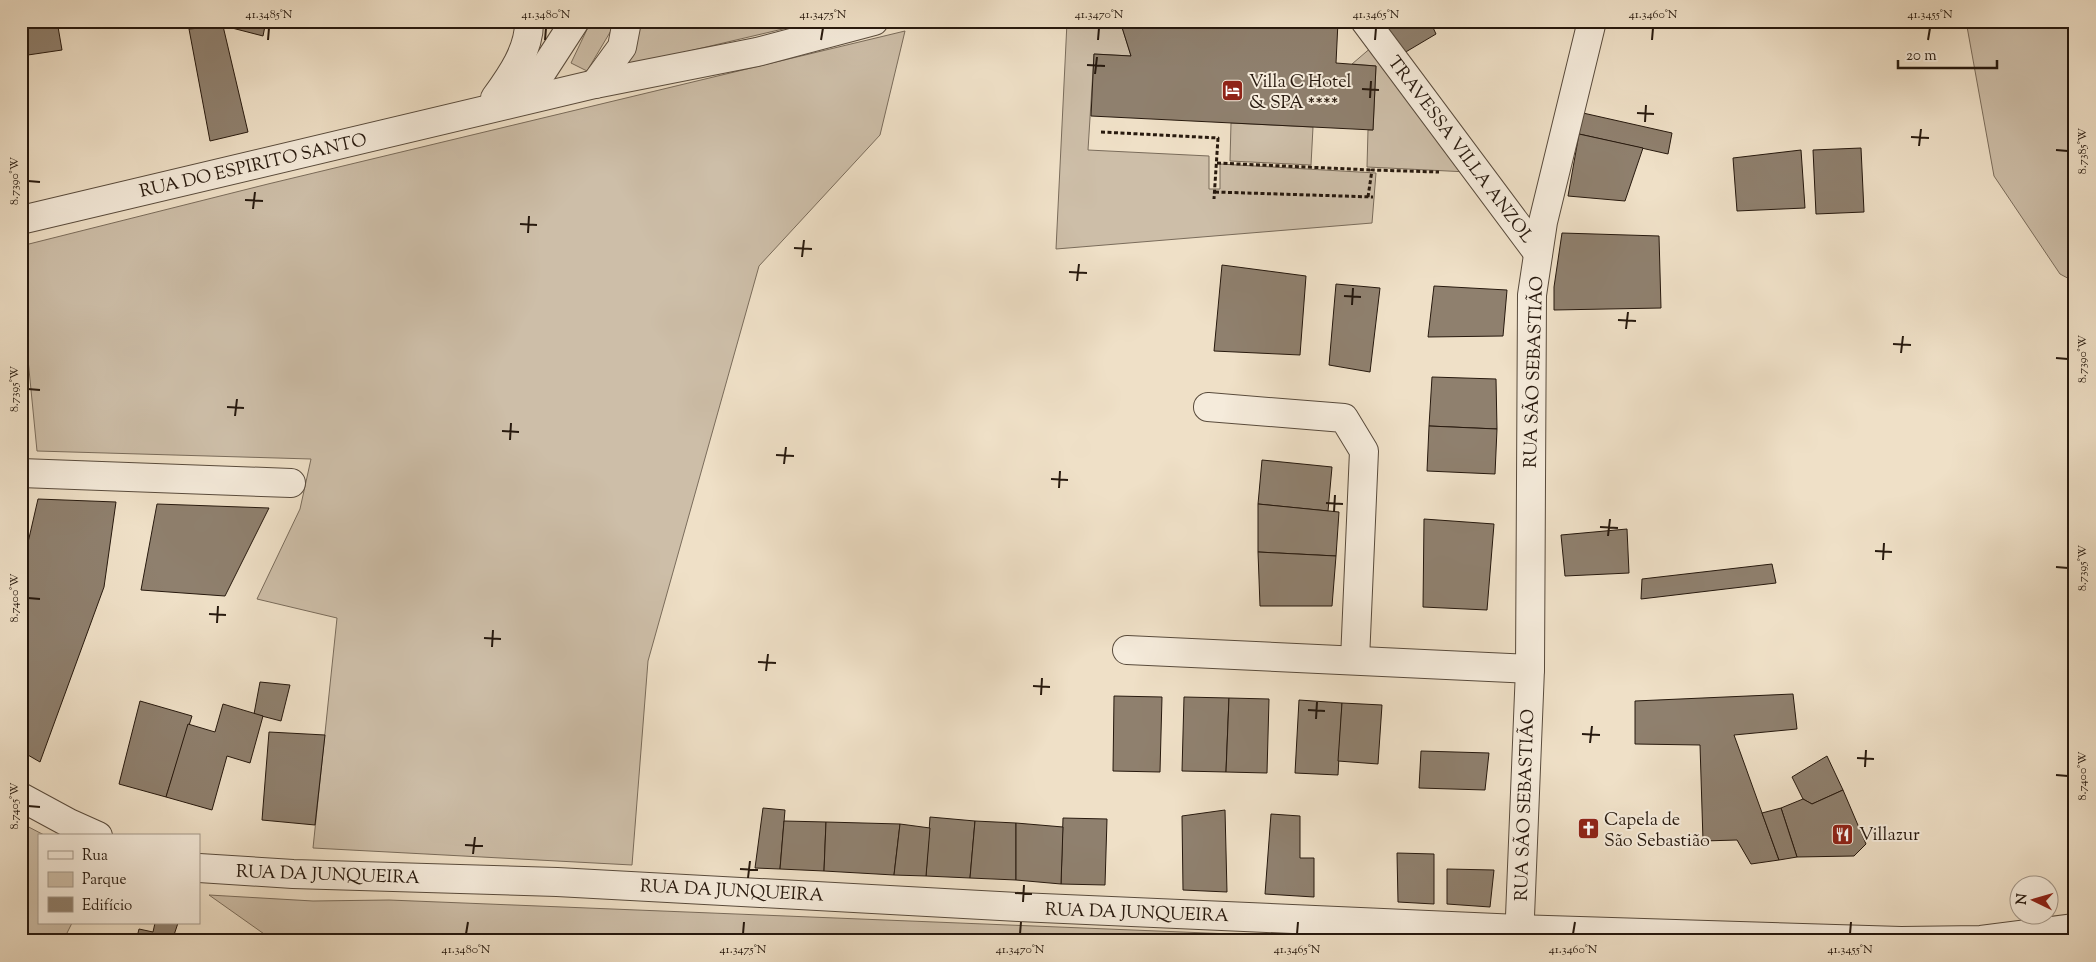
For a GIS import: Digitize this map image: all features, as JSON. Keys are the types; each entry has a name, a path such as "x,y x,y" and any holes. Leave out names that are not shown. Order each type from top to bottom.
{"street":[{"path":"485,110 512,75 529,34 529,21"},
{"path":"485,110 540,75 575,21"},
{"path":"595,84 622,47 627,21"},
{"name":"RUA DO ESPIRITO SANTO","path":"21,220 595,84 757,52 874,21"},
{"name":"TRAVESSA VILLA ANZOL","path":"1365,21 1538,253"},
{"name":"RUA SÃO SEBASTIÃO","path":"1519,935 1530,669 1532,295 1543,222 1592,21"},
{"path":"1208,407 1344,418 1364,451 1354,660"},
{"path":"21,473 291,483"},
{"path":"1127,650 1530,669"},
{"path":"21,797 94,834"},
{"name":"RUA DA JUNQUEIRA","path":"200,868 293,874 557,882 1519,935 1901,941 1982,940 2075,928"}],"path":[{"path":"1101,132 1218,138 1214,199"},
{"path":"1217,162 1372,170 1480,173"},
{"path":"1368,197 1372,170"},
{"path":"1215,192 1373,197"}],"green space":[{"path":"591,21 612,21 612,29 587,71 571,63"},
{"path":"638,21 817,21 621,67"},
{"path":"1966,21 2075,21 2075,282 2060,274 1994,176"},
{"path":"1067,22 1121,24 1131,56 1094,54 1088,150 1209,156 1209,189 1220,189 1220,164 1376,173 1372,223 1056,249"},
{"path":"905,31 880,135 759,266 648,661 632,865 313,848 337,618 257,599 300,509 311,459 37,451 21,288 21,246 268,184"},
{"path":"1373,46 1468,172 1367,167 1368,130 1373,130 1376,66 1352,64"},
{"path":"1231,123 1313,127 1311,165 1230,161"},
{"path":"21,823 42,834 38,834 38,924 72,924 63,941 21,941"},
{"path":"209,895 313,901 389,900 1405,941 274,941"}],"building":[{"path":"21,21 57,21 62,50 21,56"},
{"path":"234,21 266,21 263,36 232,28"},
{"name":"Villa C Hotel & SPA ****","path":"1120,21 1338,22 1336,63 1376,66 1373,130 1091,116 1094,54 1131,56"},
{"path":"1397,21 1430,21 1436,34 1404,53 1386,29"},
{"path":"223,26 248,132 210,141 189,29"},
{"path":"1583,113 1672,133 1668,154 1579,134"},
{"path":"1579,134 1643,148 1625,201 1568,196"},
{"path":"1861,148 1864,212 1816,214 1813,150"},
{"path":"1801,150 1805,208 1737,211 1733,158"},
{"path":"1562,233 1659,236 1661,308 1554,310 1554,287"},
{"path":"1222,265 1306,276 1300,355 1214,351"},
{"path":"1336,284 1380,288 1370,372 1329,365"},
{"path":"1434,286 1507,290 1503,336 1428,337"},
{"path":"1432,377 1496,379 1497,429 1429,426"},
{"path":"1429,426 1497,429 1495,474 1427,471"},
{"path":"1262,460 1332,467 1328,511 1258,504"},
{"path":"38,499 116,502 104,587 40,762 21,751 21,573"},
{"path":"157,504 269,508 225,596 141,590"},
{"path":"1258,504 1339,512 1336,556 1258,552"},
{"path":"1424,519 1494,524 1487,610 1423,607"},
{"path":"1627,529 1629,573 1565,576 1561,535"},
{"path":"1258,552 1336,556 1332,606 1260,606"},
{"path":"1772,564 1776,583 1641,599 1642,579"},
{"path":"260,682 290,685 281,721 254,714"},
{"path":"1793,694 1797,729 1734,735 1779,860 1751,864 1737,840 1703,841 1700,745 1635,744 1635,701"},
{"path":"1114,696 1162,697 1160,772 1113,771"},
{"path":"1184,697 1229,698 1226,772 1182,771"},
{"path":"1229,698 1269,699 1267,773 1226,772"},
{"path":"1299,700 1342,703 1338,775 1295,773"},
{"path":"140,701 192,716 166,797 119,784"},
{"path":"1342,703 1382,705 1378,764 1338,761"},
{"path":"223,704 263,716 250,763 227,756 212,810 166,797 188,724 215,732"},
{"path":"269,732 325,735 315,825 262,820"},
{"path":"1421,751 1489,753 1485,790 1419,788"},
{"path":"1827,756 1843,790 1812,804 1803,799 1792,777"},
{"path":"1843,790 1866,844 1854,856 1797,857 1781,808 1803,799 1812,804"},
{"path":"763,808 785,810 780,869 755,868"},
{"path":"1781,808 1797,857 1779,860 1762,813"},
{"path":"1225,810 1227,892 1183,890 1182,816"},
{"path":"1271,814 1300,816 1300,858 1314,858 1314,897 1265,894"},
{"path":"930,817 975,821 970,878 926,876"},
{"path":"1063,818 1107,819 1105,885 1061,884"},
{"path":"784,821 826,822 824,871 780,869"},
{"path":"975,821 1016,823 1016,880 970,878"},
{"path":"826,822 900,824 894,875 824,871"},
{"path":"1016,823 1063,827 1061,884 1016,880"},
{"path":"900,824 930,828 926,876 894,875"},
{"path":"1397,853 1434,854 1434,904 1398,902"},
{"path":"1447,869 1494,870 1490,907 1447,904"},
{"path":"155,924 178,924 172,941 136,941 139,929 153,932"}],"place":[{"name":"Villa C Hotel & SPA ****","path":"1233,91"},
{"name":"Capela de São Sebastião","path":"1588,829"},
{"name":"Villazur","path":"1843,834"}]}
